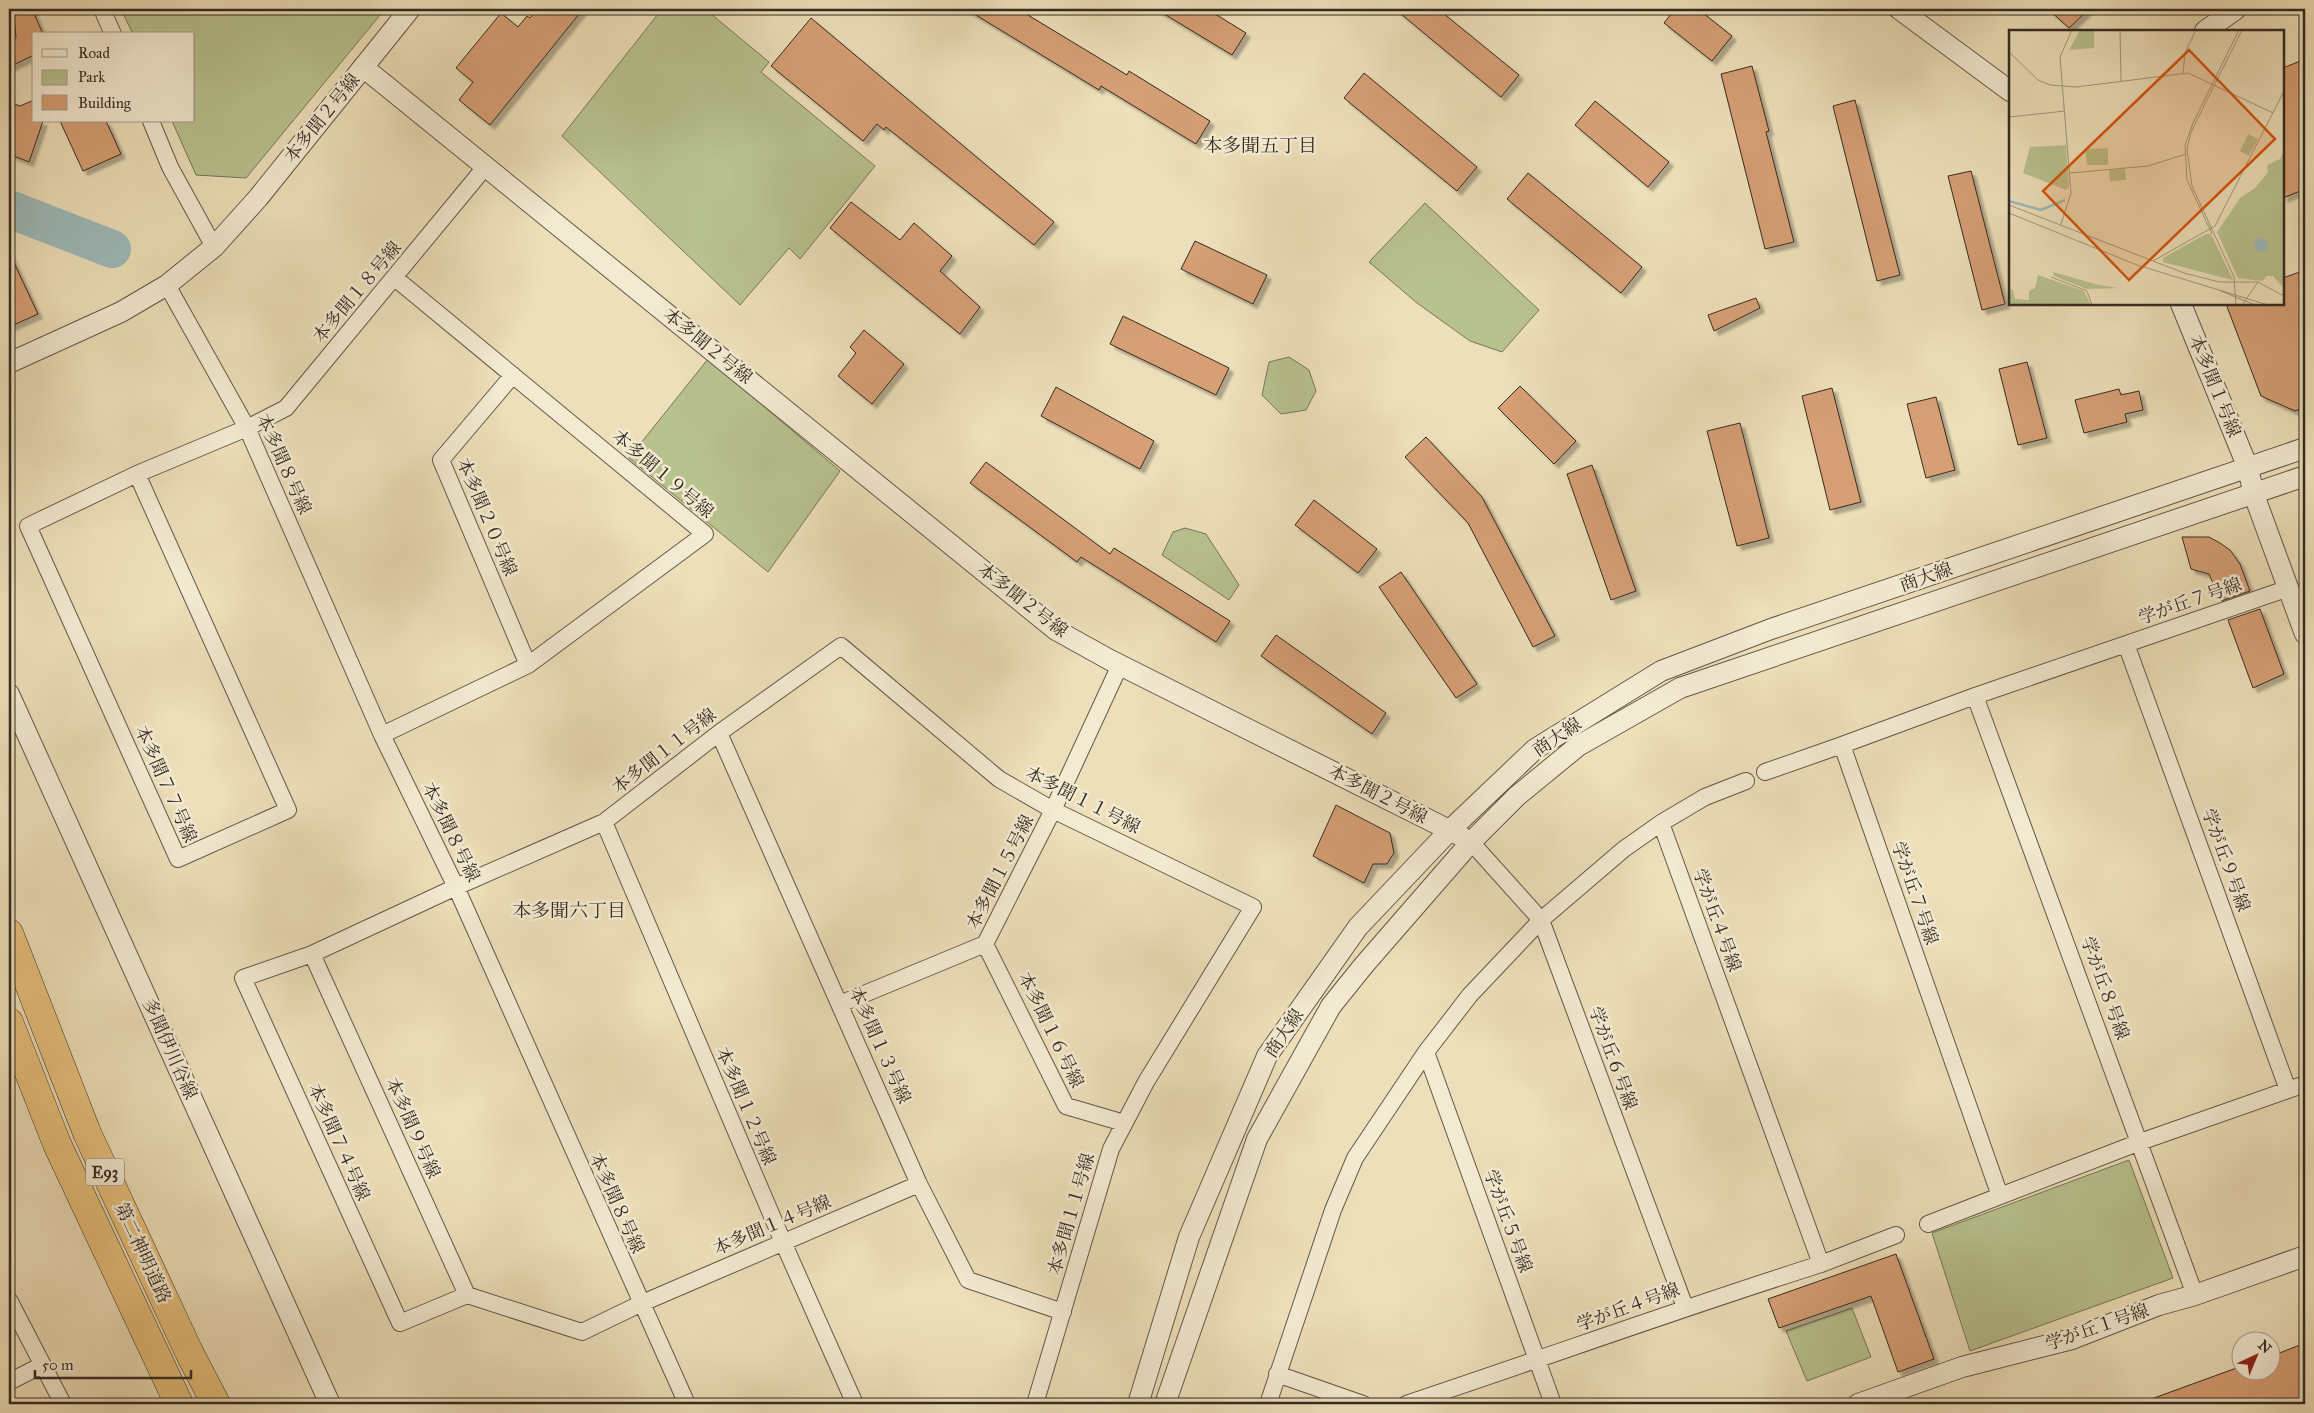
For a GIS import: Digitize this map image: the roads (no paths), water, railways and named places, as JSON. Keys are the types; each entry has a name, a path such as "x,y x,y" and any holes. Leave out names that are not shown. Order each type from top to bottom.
{"highway":[{"name":"第二神明道路","path":"9,933 87,1133 189,1352 216,1404"},
{"name":"第二神明道路","path":"9,1022 57,1144 179,1404"}],"street":[{"path":"102,9 112,32"},
{"path":"363,67 410,9"},
{"path":"1899,9 2009,90"},
{"path":"2206,30 2236,9"},
{"name":"本多聞２号線","path":"9,363 122,312 167,284 214,247 258,198 363,67 1056,630 1120,665 1471,842"},
{"path":"151,122 170,167 214,247"},
{"name":"本多聞１８号線","path":"247,428 286,408 486,166"},
{"name":"本多聞１９号線","path":"382,735 528,665 705,534 395,278"},
{"name":"本多聞８号線","path":"167,284 247,428 382,735 456,887 640,1304 687,1404"},
{"name":"本多聞１号線","path":"2181,305 2248,468 2254,495 2305,634"},
{"name":"本多聞２０号線","path":"513,375 440,460 528,665"},
{"name":"本多聞７７号線","path":"137,474 288,810 178,859 28,526 137,474 247,428"},
{"name":"商大線","path":"1138,1404 1189,1237 1267,1056 1358,927 1450,830 1535,749 1661,671 1780,626 2305,448"},
{"name":"商大線","path":"1165,1404 1257,1139 1331,1006 1364,965 1471,842 1517,796 1578,746 1680,688 2254,495 2305,476"},
{"name":"学が丘７号線","path":"2000,1196 1842,745 1975,696 2289,588"},
{"name":"学が丘９号線","path":"2126,644 2288,1090"},
{"name":"本多聞１１号線","path":"456,887 604,822 719,733 841,646 999,779 1053,810 1254,907 1146,1082 1111,1149 1064,1312 1035,1404"},
{"name":"本多聞１５号線","path":"840,1004 986,944 1053,810 1120,665"},
{"name":"多聞伊川谷線","path":"9,694 330,1404"},
{"name":"学が丘８号線","path":"1975,696 2195,1295"},
{"name":"本多聞１３号線","path":"719,733 919,1184 968,1280 1064,1312"},
{"path":"1765,772 1842,745"},
{"path":"1268,1404 1333,1210 1355,1158 1426,1052 1470,995 1541,920 1624,849 1661,823 1705,797 1746,781"},
{"name":"本多聞１２号線","path":"604,822 783,1242 855,1404"},
{"name":"学が丘４号線","path":"1406,1404 1537,1360 1684,1307 1821,1264 1661,823"},
{"name":"学が丘６号線","path":"1471,842 1541,920 1684,1307"},
{"path":"312,954 456,887"},
{"name":"本多聞１６号線","path":"986,944 1066,1106 1124,1123"},
{"name":"本多聞９号線","path":"312,954 467,1295"},
{"name":"本多聞７４号線","path":"312,954 243,978 400,1323 467,1295"},
{"name":"学が丘５号線","path":"1426,1052 1553,1404"},
{"path":"1928,1224 2140,1142 2305,1084"},
{"name":"本多聞１４号線","path":"640,1304 919,1184"},
{"path":"1821,1264 1896,1235"},
{"name":"学が丘１号線","path":"1858,1404 1962,1367 2072,1340 2159,1305 2195,1295 2305,1256"},
{"path":"467,1295 582,1332 640,1304"},
{"path":"9,1300 63,1404"},
{"path":"9,1382 42,1365"},
{"path":"1278,1374 1362,1404"}],"waterway":[{"path":"9,209 112,249"}],"district":[{"name":"本多聞五丁目","path":"1260,145"},
{"name":"本多聞六丁目","path":"569,910"}]}
